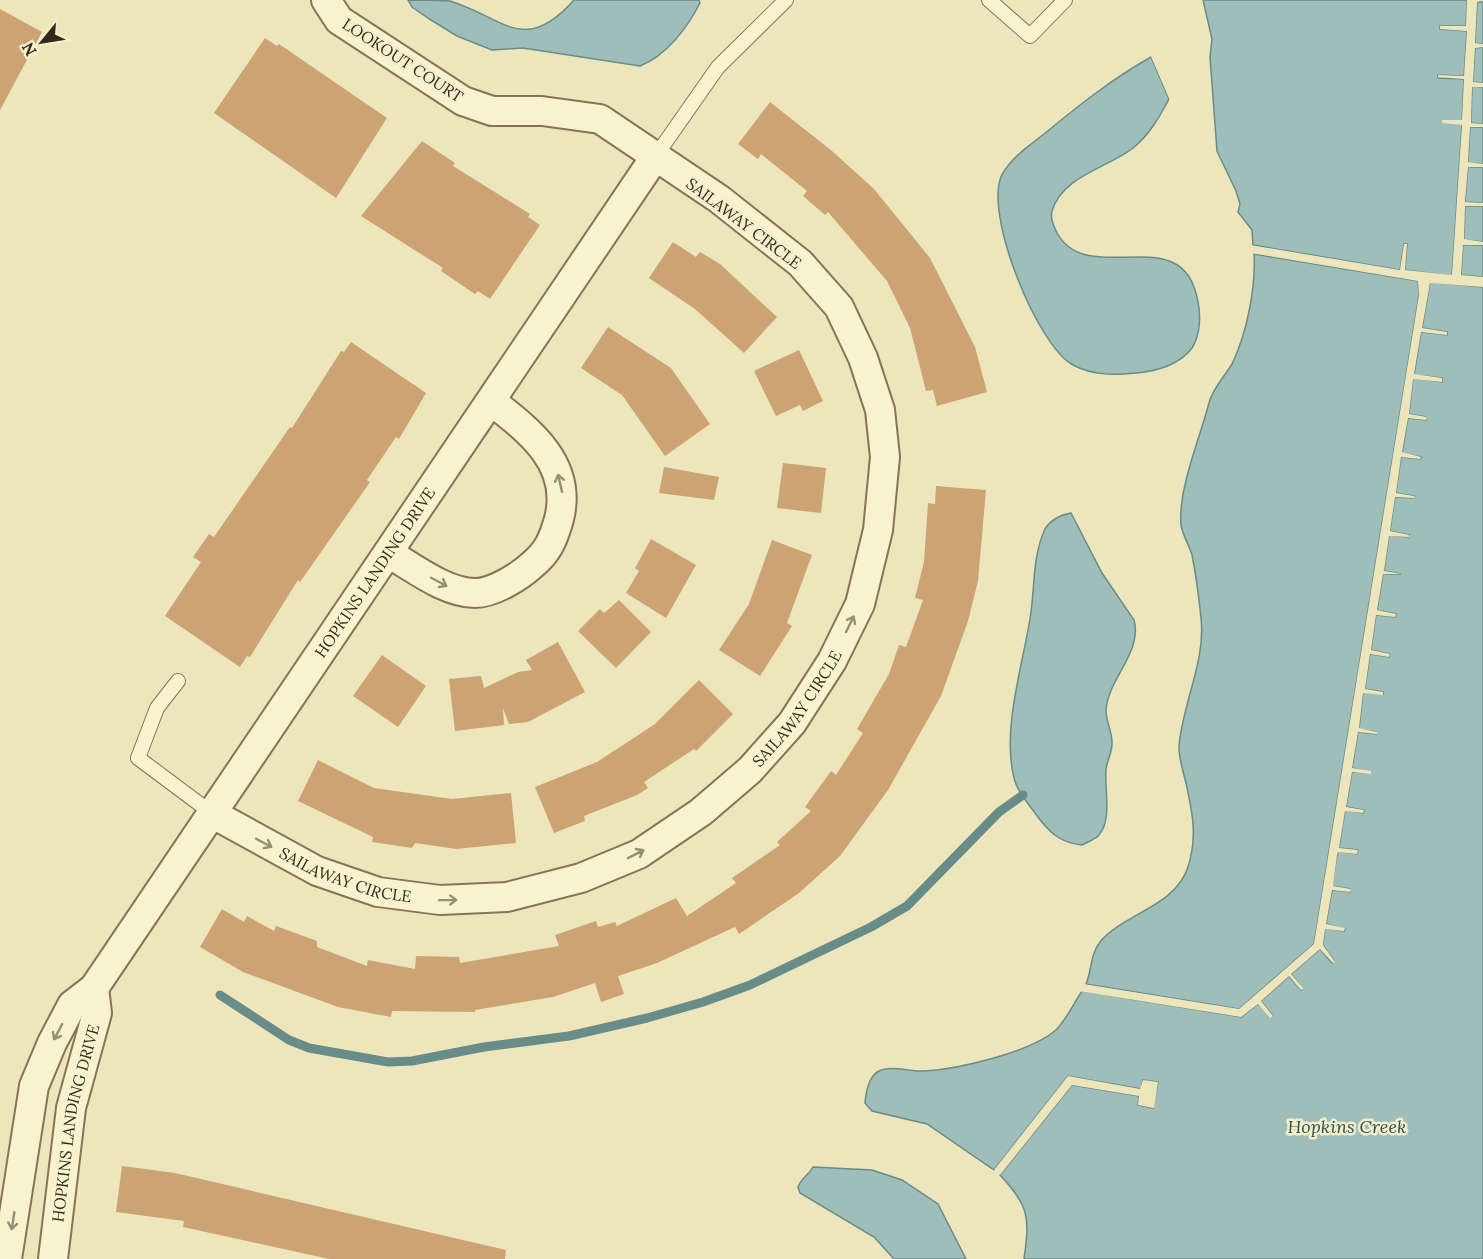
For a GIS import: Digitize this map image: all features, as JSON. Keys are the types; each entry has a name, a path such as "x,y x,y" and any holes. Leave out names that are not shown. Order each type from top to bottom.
{"street":[{"name":"LOOKOUT COURT","path":"326,0 339,20 463,101 492,111 542,111 600,119 655,157"},
{"name":"HOPKINS LANDING DRIVE","path":"5,1255 34,1086 52,1043 72,1005 94,988 655,157"},
{"name":"SAILAWAY CIRCLE","path":"213,814 316,871 378,892 440,900 507,897 581,878 639,854 701,812 750,770 792,723 832,661 860,604 878,530 884,468 880,410 863,358 839,308 800,263 719,199 655,157"},
{"path":"388,553 450,588 476,593 516,579 548,552 564,501 558,474 543,446 527,428 491,402"},
{"name":"HOPKINS LANDING DRIVE","path":"52,1259 71,1108 97,1013 94,988"},
{"path":"5,1255 52,1259"}],"lane":[{"path":"655,157 718,67 786,0"},
{"path":"989,0 1030,36 1065,0"},
{"path":"178,681 157,708 138,758 213,814"}],"water":[{"path":"408,0 450,1 500,23 514,28 527,29 541,26 557,17 574,0 699,0 700,3 675,40 659,55 640,66 523,48 492,50 457,36 412,7"},
{"path":"1203,0 1467,0 1466,26 1440,26 1440,29 1467,31 1464,76 1438,75 1438,78 1464,79 1462,121 1442,121 1462,124 1452,276 1405,270 1407,244 1404,244 1400,270 1253,245 1252,230 1238,212 1240,204 1236,191 1217,151 1210,57 1212,39"},
{"path":"1477,2 1483,2 1483,44 1475,43"},
{"path":"1483,47 1483,83 1473,82 1475,48"},
{"path":"1151,57 1169,99 1157,119 1144,138 1133,148 1065,189 1057,199 1052,211 1052,220 1057,233 1072,249 1091,256 1156,258 1175,263 1189,277 1198,302 1200,320 1198,332 1195,343 1187,354 1167,366 1137,373 1096,373 1073,365 1059,353 1029,305 1006,244 998,191 1003,173 1022,152 1096,93"},
{"path":"1472,86 1483,87 1483,124 1471,123"},
{"path":"1470,127 1483,127 1483,164 1468,163"},
{"path":"1468,167 1483,167 1483,203 1465,202"},
{"path":"1465,206 1483,206 1483,242 1464,240"},
{"path":"1463,245 1483,245 1483,277 1461,275"},
{"path":"1254,254 1418,281 1419,295 1314,944 1239,1009 1086,984 1094,952 1100,942 1110,932 1172,892 1181,881 1191,856 1193,823 1179,747 1202,634 1192,555 1181,525 1182,505 1187,475 1211,398 1232,364 1242,338 1252,295"},
{"name":"Hopkins Creek","path":"1430,282 1483,287 1483,1259 1024,1259 1027,1233 1025,1213 1017,1195 1000,1175 1072,1085 1139,1096 1138,1105 1153,1108 1158,1082 1143,1080 1141,1089 1068,1076 994,1170 927,1124 872,1111 865,1103 869,1085 876,1073 884,1069 939,1070 994,1058 1030,1045 1056,1030 1082,991 1241,1017 1258,1004 1273,1016 1261,1001 1289,976 1301,990 1303,989 1291,974 1320,949 1332,963 1334,961 1323,945 1325,928 1344,931 1345,929 1326,924 1332,890 1350,892 1350,889 1332,886 1337,855 1338,851 1357,854 1358,850 1339,848 1345,810 1363,813 1364,810 1346,807 1352,772 1371,773 1352,768 1358,732 1376,734 1376,732 1359,729 1363,692 1383,694 1383,692 1365,689 1370,654 1389,657 1390,654 1371,650 1376,615 1395,617 1396,614 1377,610 1383,574 1401,574 1384,571 1389,535 1408,537 1409,535 1390,531 1395,497 1413,498 1414,496 1396,493 1401,457 1420,459 1421,457 1402,453 1408,418 1426,420 1426,417 1409,414 1413,378 1442,382 1442,378 1414,375 1421,332 1447,335 1447,332 1422,328"},
{"path":"1071,513 1102,573 1134,620 1135,632 1134,643 1112,688 1106,711 1112,745 1106,769 1107,813 1105,822 1098,836 1082,845 1060,839 1045,825 1026,801 1014,778 1010,739 1014,698 1030,619 1038,551 1047,526 1056,518"},
{"path":"813,1167 872,1170 902,1180 938,1204 966,1259 894,1259 874,1237 800,1193 799,1184"}],"pier":[{"path":"1467,0 1470,0 1470,31 1455,278 1400,273 1252,248 1250,245 1400,270 1404,244 1407,244 1405,270 1452,275 1462,125 1442,123 1442,120 1462,120 1464,79 1438,77 1438,75 1464,76 1467,31 1440,29 1440,26 1466,26"},
{"path":"1475,0 1483,0 1477,2 1475,43 1483,44 1483,47 1475,48 1473,82 1483,83 1483,87 1472,87 1471,123 1483,124 1483,127 1470,127 1468,162 1483,164 1483,167 1468,167 1465,202 1483,203 1483,206 1465,206 1464,239 1483,242 1483,245 1463,245 1461,275 1483,277 1483,280 1460,278 1458,275 1462,242"},
{"path":"1150,54 1154,56 1172,98 1171,103"},
{"path":"1254,251 1419,278 1422,295 1317,945 1239,1012 1085,987 1083,984 1239,1009 1314,944 1419,295 1418,281 1251,253"},
{"path":"1430,279 1483,284 1483,287 1430,283 1422,328 1447,332 1447,335 1421,332 1414,374 1442,378 1442,382 1413,379 1409,414 1427,417 1426,420 1408,418 1402,452 1421,457 1420,459 1401,457 1396,493 1414,496 1414,498 1395,497 1390,531 1409,535 1409,537 1389,536 1384,571 1402,574 1383,574 1377,610 1396,614 1395,617 1376,615 1371,650 1390,654 1389,657 1370,654 1365,689 1383,692 1383,695 1363,693 1359,728 1377,732 1377,734 1358,732 1352,768 1371,771 1371,774 1352,772 1346,807 1364,810 1363,813 1345,811 1339,848 1358,850 1357,854 1338,852 1337,855 1333,886 1351,889 1350,892 1332,890 1326,924 1345,928 1344,931 1325,929 1323,945 1335,962 1333,963 1320,949 1291,974 1304,989 1301,990 1289,976 1261,1001 1273,1016 1270,1018 1258,1004 1241,1017 1078,991 1082,988 1240,1014 1320,946 1418,331"},
{"path":"1068,1076 1140,1089 1143,1080 1158,1082 1154,1108 1138,1105 1139,1096 1072,1085 1000,1175 998,1173 1071,1082 1140,1094 1141,1103 1151,1104 1154,1085 1145,1084 1141,1092 1069,1079 996,1171 994,1170"}],"building":[{"path":"0,9 42,32 0,110"},
{"path":"265,38 277,46 279,44 387,118 336,198 214,113"},
{"path":"770,102 832,151 874,189 930,258 975,347 987,392 937,406 933,390 926,391 910,328 887,281 828,212 825,215 803,196 807,191 761,154 758,159 738,144"},
{"path":"422,141 455,163 453,166 530,214 528,217 540,225 490,299 478,291 475,294 441,271 443,268 361,216"},
{"path":"673,242 696,257 700,252 720,264 777,317 744,353 695,309 649,278"},
{"path":"608,327 671,368 710,424 665,456 622,395 581,368"},
{"path":"351,342 426,393 399,439 396,437 367,480 370,482 300,582 298,580 250,657 247,656 240,667 165,616 201,562 193,557 209,534 214,537 290,427 292,428 341,351 344,352"},
{"path":"799,350 823,401 803,411 800,405 776,416 754,371"},
{"path":"783,463 826,468 821,513 777,508"},
{"path":"664,467 719,477 714,500 659,493"},
{"path":"936,486 986,490 978,581 968,621 941,696 888,790 840,856 799,893 739,934 735,927 657,963 618,976 624,994 601,1002 595,983 553,997 475,1010 475,1012 392,1011 391,1017 338,1007 243,972 200,947 222,909 244,922 247,916 274,931 276,926 317,941 317,947 367,966 368,960 415,969 416,956 459,957 460,963 559,946 555,935 596,921 598,927 615,922 617,926 676,898 687,916 736,883 732,878 780,845 777,842 811,811 805,807 831,771 836,775 863,733 857,729 889,674 899,645 906,647 923,600 915,598 924,562 928,503 935,504"},
{"path":"651,539 696,565 666,618 626,593 639,571 635,568"},
{"path":"772,540 812,555 787,623 792,626 760,676 719,650 749,604"},
{"path":"619,600 651,632 616,668 578,631 600,609 604,613"},
{"path":"558,642 585,692 528,722 509,724 503,708 504,725 455,731 449,679 481,676 484,688 518,672 532,670 526,660"},
{"path":"382,655 426,686 398,727 353,696"},
{"path":"699,680 733,714 696,751 694,749 644,782 648,788 637,795 584,816 585,821 554,833 535,787 597,762 655,724"},
{"path":"318,760 374,788 452,799 511,793 516,843 456,849 415,843 412,848 372,842 373,837 298,801"},
{"path":"122,1166 175,1173 506,1250 505,1259 329,1259 183,1227 184,1221 116,1212"}],"waterway":[{"path":"220,995 289,1040 309,1048 388,1062 412,1061 484,1047 569,1036 647,1018 703,1002 750,985 871,927 907,906 999,812 1023,795"}]}
